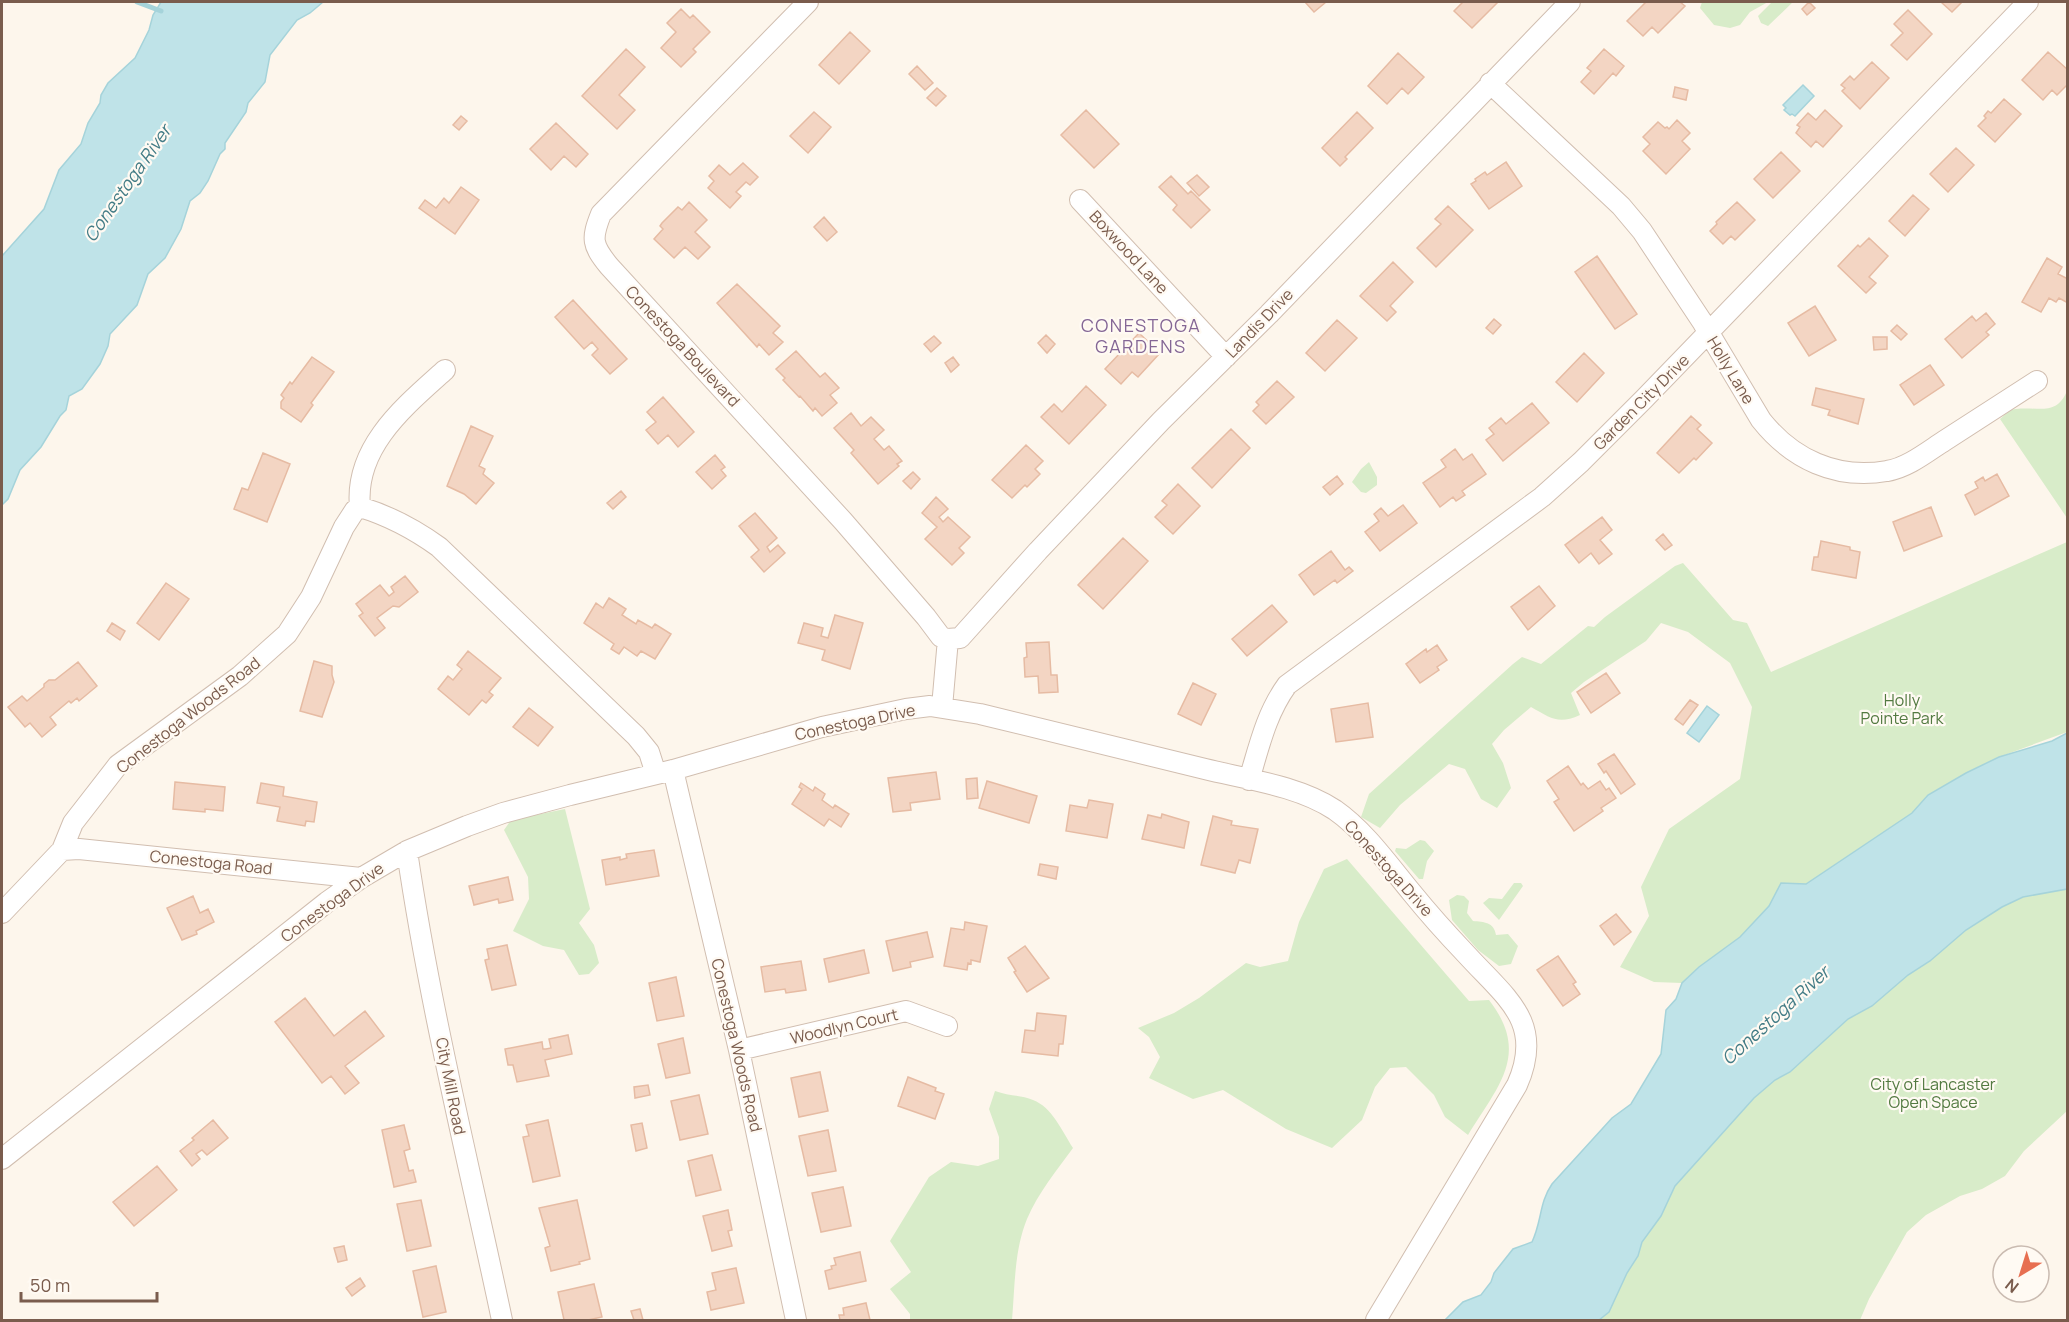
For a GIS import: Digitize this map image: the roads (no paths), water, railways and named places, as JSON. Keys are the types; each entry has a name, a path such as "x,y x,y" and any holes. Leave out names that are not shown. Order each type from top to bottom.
{"street":[{"name":"Conestoga Boulevard","path":"808,2 600,214 594,231 596,249 609,266 843,521 941,637 948,639"},
{"name":"Landis Drive","path":"948,639 960,638 1038,551 1161,421 1226,357 1570,2"},
{"name":"Garden City Drive","path":"1249,780 1268,716 1287,685 1542,497 1596,447 1708,334 2028,2"},
{"name":"Holly Lane","path":"1490,83 1621,206 1642,231 1685,294 1761,420 1771,433 1796,454 1845,472 1888,471 1900,467 2037,381"},
{"name":"Boxwood Lane","path":"1080,200 1226,357"},
{"path":"360,507 361,479 367,460 379,438 405,407 445,370"},
{"name":"Conestoga Woods Road","path":"2,913 62,850 73,824 118,765 240,676 287,634 311,597 344,527 355,510 360,507 385,515 405,525 439,547 640,740 664,772 739,1050 796,1320"},
{"path":"942,707 948,639"},
{"name":"Conestoga Drive","path":"2,1159 327,902 361,878 407,851 503,813 664,772 822,727 906,709 942,707 980,714 1301,793 1321,802 1363,835 1426,910 1508,1001 1526,1030 1525,1066 1517,1085 1376,1320"},
{"name":"Conestoga Road","path":"62,850 79,849 361,878"},
{"name":"City Mill Road","path":"407,851 415,906 460,1135 502,1320"},
{"name":"Woodlyn Court","path":"739,1050 906,1011 947,1026"}],"water":[{"name":"Conestoga River","path":"161,2 323,2 297,20 270,55 265,82 248,103 246,112 225,143 225,149 220,154 208,181 200,193 190,201 181,229 165,258 148,274 137,305 110,334 108,346 100,364 82,389 69,396 66,410 41,447 20,470 8,499 2,505 2,256 44,209 59,170 81,144 88,123 100,103 101,95 108,83 135,58"},
{"path":"1803,85 1814,96 1795,116 1790,115 1784,110 1786,108 1783,105"},
{"path":"1707,706 1719,715 1699,742 1687,733"},
{"name":"Conestoga River","path":"2067,733 2067,889 2023,897 2002,907 1966,930 1872,1006 1848,1019 1790,1072 1775,1080 1754,1098 1675,1186 1661,1216 1642,1242 1638,1256 1627,1273 1609,1312 1599,1320 1445,1320 1463,1302 1481,1295 1491,1282 1494,1273 1513,1249 1532,1242 1545,1198 1552,1184 1612,1118 1631,1104 1661,1054 1666,1010 1676,999 1682,983 1699,967 1740,937 1769,906 1781,883 1806,884 1912,813 1928,795 1966,773 1999,757 2052,741"}],"waterway":[{"path":"137,2 161,11"}],"district":[{"name":"CONESTOGA GARDENS","path":"1141,335"}],"park label":[{"name":"Holly Pointe Park","path":"1902,709"},
{"name":"City of Lancaster Open Space","path":"1933,1093"}]}
